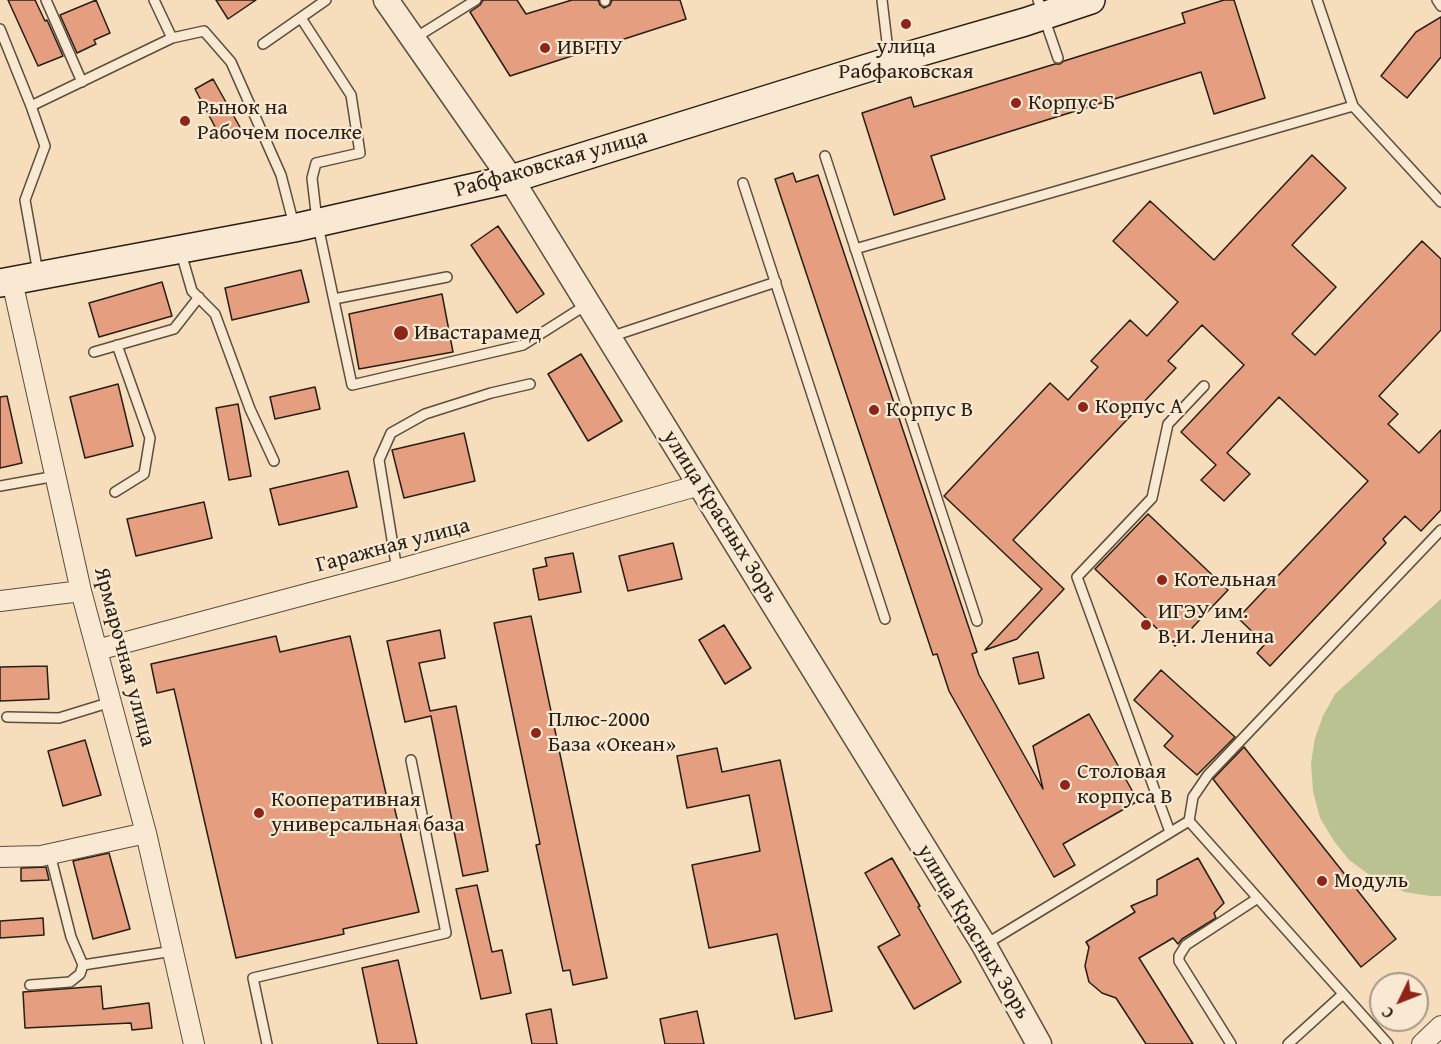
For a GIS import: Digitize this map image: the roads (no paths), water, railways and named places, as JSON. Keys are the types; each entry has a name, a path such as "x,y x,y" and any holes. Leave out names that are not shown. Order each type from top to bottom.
{"main road":[{"name":"Рабфаковская улица","path":"6,282 180,250 511,180 890,61 1040,8 1091,0"}],"street":[{"name":"улица Красных Зорь","path":"386,0 511,180 984,945 1039,1044"},
{"name":"Ярмарочная улица","path":"6,282 56,476 81,591 146,833 194,1044"},
{"name":"Гаражная улица","path":"97,650 397,570 700,485"},
{"path":"0,601 81,591"},
{"path":"0,857 50,855 146,833"},
{"path":"1422,1044 1441,1026"}],"lane":[{"path":"46,0 82,82"},
{"path":"154,0 172,38"},
{"path":"413,39 476,0"},
{"path":"882,0 890,61"},
{"path":"1317,0 1353,106 1441,202"},
{"path":"1437,0 1441,6"},
{"path":"263,44 324,1"},
{"path":"1040,8 1058,58"},
{"path":"301,18 351,95 360,153 316,163 305,224"},
{"path":"0,29 45,146 25,200 38,276"},
{"path":"31,106 172,38 204,31 231,62 305,224 334,299 352,385 524,345 588,304"},
{"path":"855,249 1353,106"},
{"path":"825,156 977,621"},
{"path":"743,183 885,619"},
{"path":"180,250 192,291 215,314 250,409 274,461"},
{"path":"334,299 447,277"},
{"path":"609,337 776,282"},
{"path":"94,352 174,329 199,297"},
{"path":"115,492 144,474 150,438 117,345"},
{"path":"397,570 379,460 391,432 425,414 491,393 530,384"},
{"path":"1170,832 1077,577 1152,498 1168,424 1204,386"},
{"path":"0,486 56,476"},
{"path":"1189,821 1193,797 1208,775 1441,530"},
{"path":"7,717 59,718 111,702"},
{"path":"267,1044 253,978 446,933 411,760"},
{"path":"984,945 1189,821"},
{"path":"1189,821 1388,1044"},
{"path":"30,985 70,982 80,974 83,965 71,937 50,855"},
{"path":"1231,1044 1179,961 1179,956 1186,945 1258,898"},
{"path":"83,965 173,951"},
{"path":"1288,1044 1343,994"}],"place":[{"name":"улица Рабфаковская","path":"906,24"},
{"name":"ИВГПУ","path":"545,48"},
{"name":"Корпус Б","path":"1016,103"},
{"name":"Рынок на Рабочем поселке","path":"185,121"},
{"name":"Ивастарамед","path":"401,333"},
{"name":"Корпус А","path":"1083,407"},
{"name":"Корпус В","path":"874,410"},
{"name":"Котельная","path":"1162,580"},
{"name":"ИГЭУ им. В.И. Ленина","path":"1146,625"},
{"name":"Плюс-2000 База «Океан»","path":"536,733"},
{"name":"Столовая корпуса В","path":"1065,785"},
{"name":"Кооперативная универсальная база","path":"259,813"},
{"name":"Модуль","path":"1322,881"}]}
